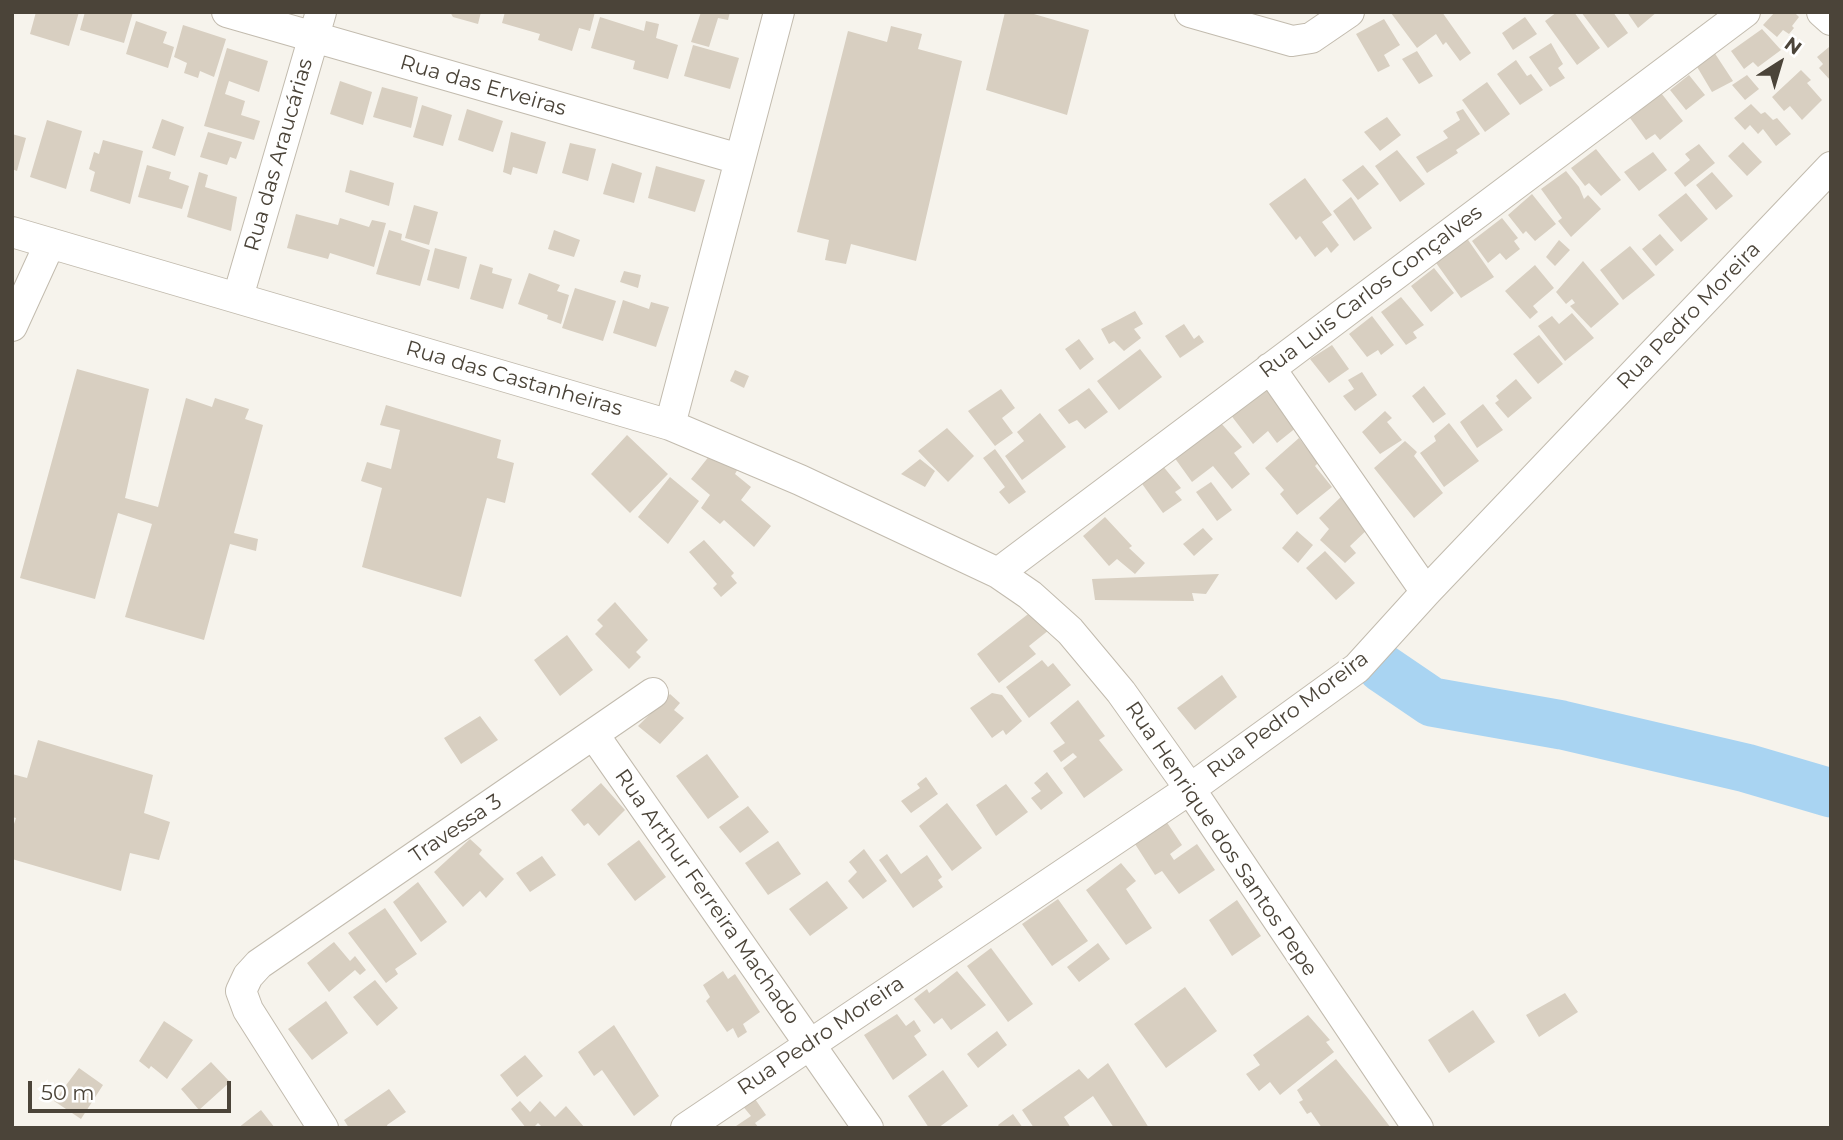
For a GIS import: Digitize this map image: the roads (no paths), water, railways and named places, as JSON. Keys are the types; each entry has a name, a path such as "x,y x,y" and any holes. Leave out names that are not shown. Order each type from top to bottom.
{"street":[{"name":"Rua das Erveiras","path":"227,12 317,25 739,159"},
{"path":"670,425 779,12"},
{"path":"1190,12 1292,41 1311,38 1349,12"},
{"name":"Rua Luis Carlos Gonçalves","path":"998,573 1745,12"},
{"path":"1822,12 1831,20"},
{"name":"Rua das Araucárias","path":"238,297 317,25"},
{"name":"Rua Pedro Moreira","path":"686,1128 1190,789 1357,668 1426,592 1831,167"},
{"name":"Rua das Castanheiras","path":"12,232 670,425 800,480 998,573"},
{"path":"12,326 50,243"},
{"path":"1270,368 1426,592"},
{"name":"Rua Henrique dos Santos Pepe","path":"998,573 1030,595 1070,631 1121,692 1190,789 1418,1128"},
{"name":"Travessa 3","path":"323,1128 247,1010 241,991 248,976 259,964 653,693"},
{"name":"Rua Arthur Ferreira Machado","path":"594,735 868,1128"}],"waterway":[{"path":"1382,668 1432,702 1562,725 1746,768 1831,793"}]}
